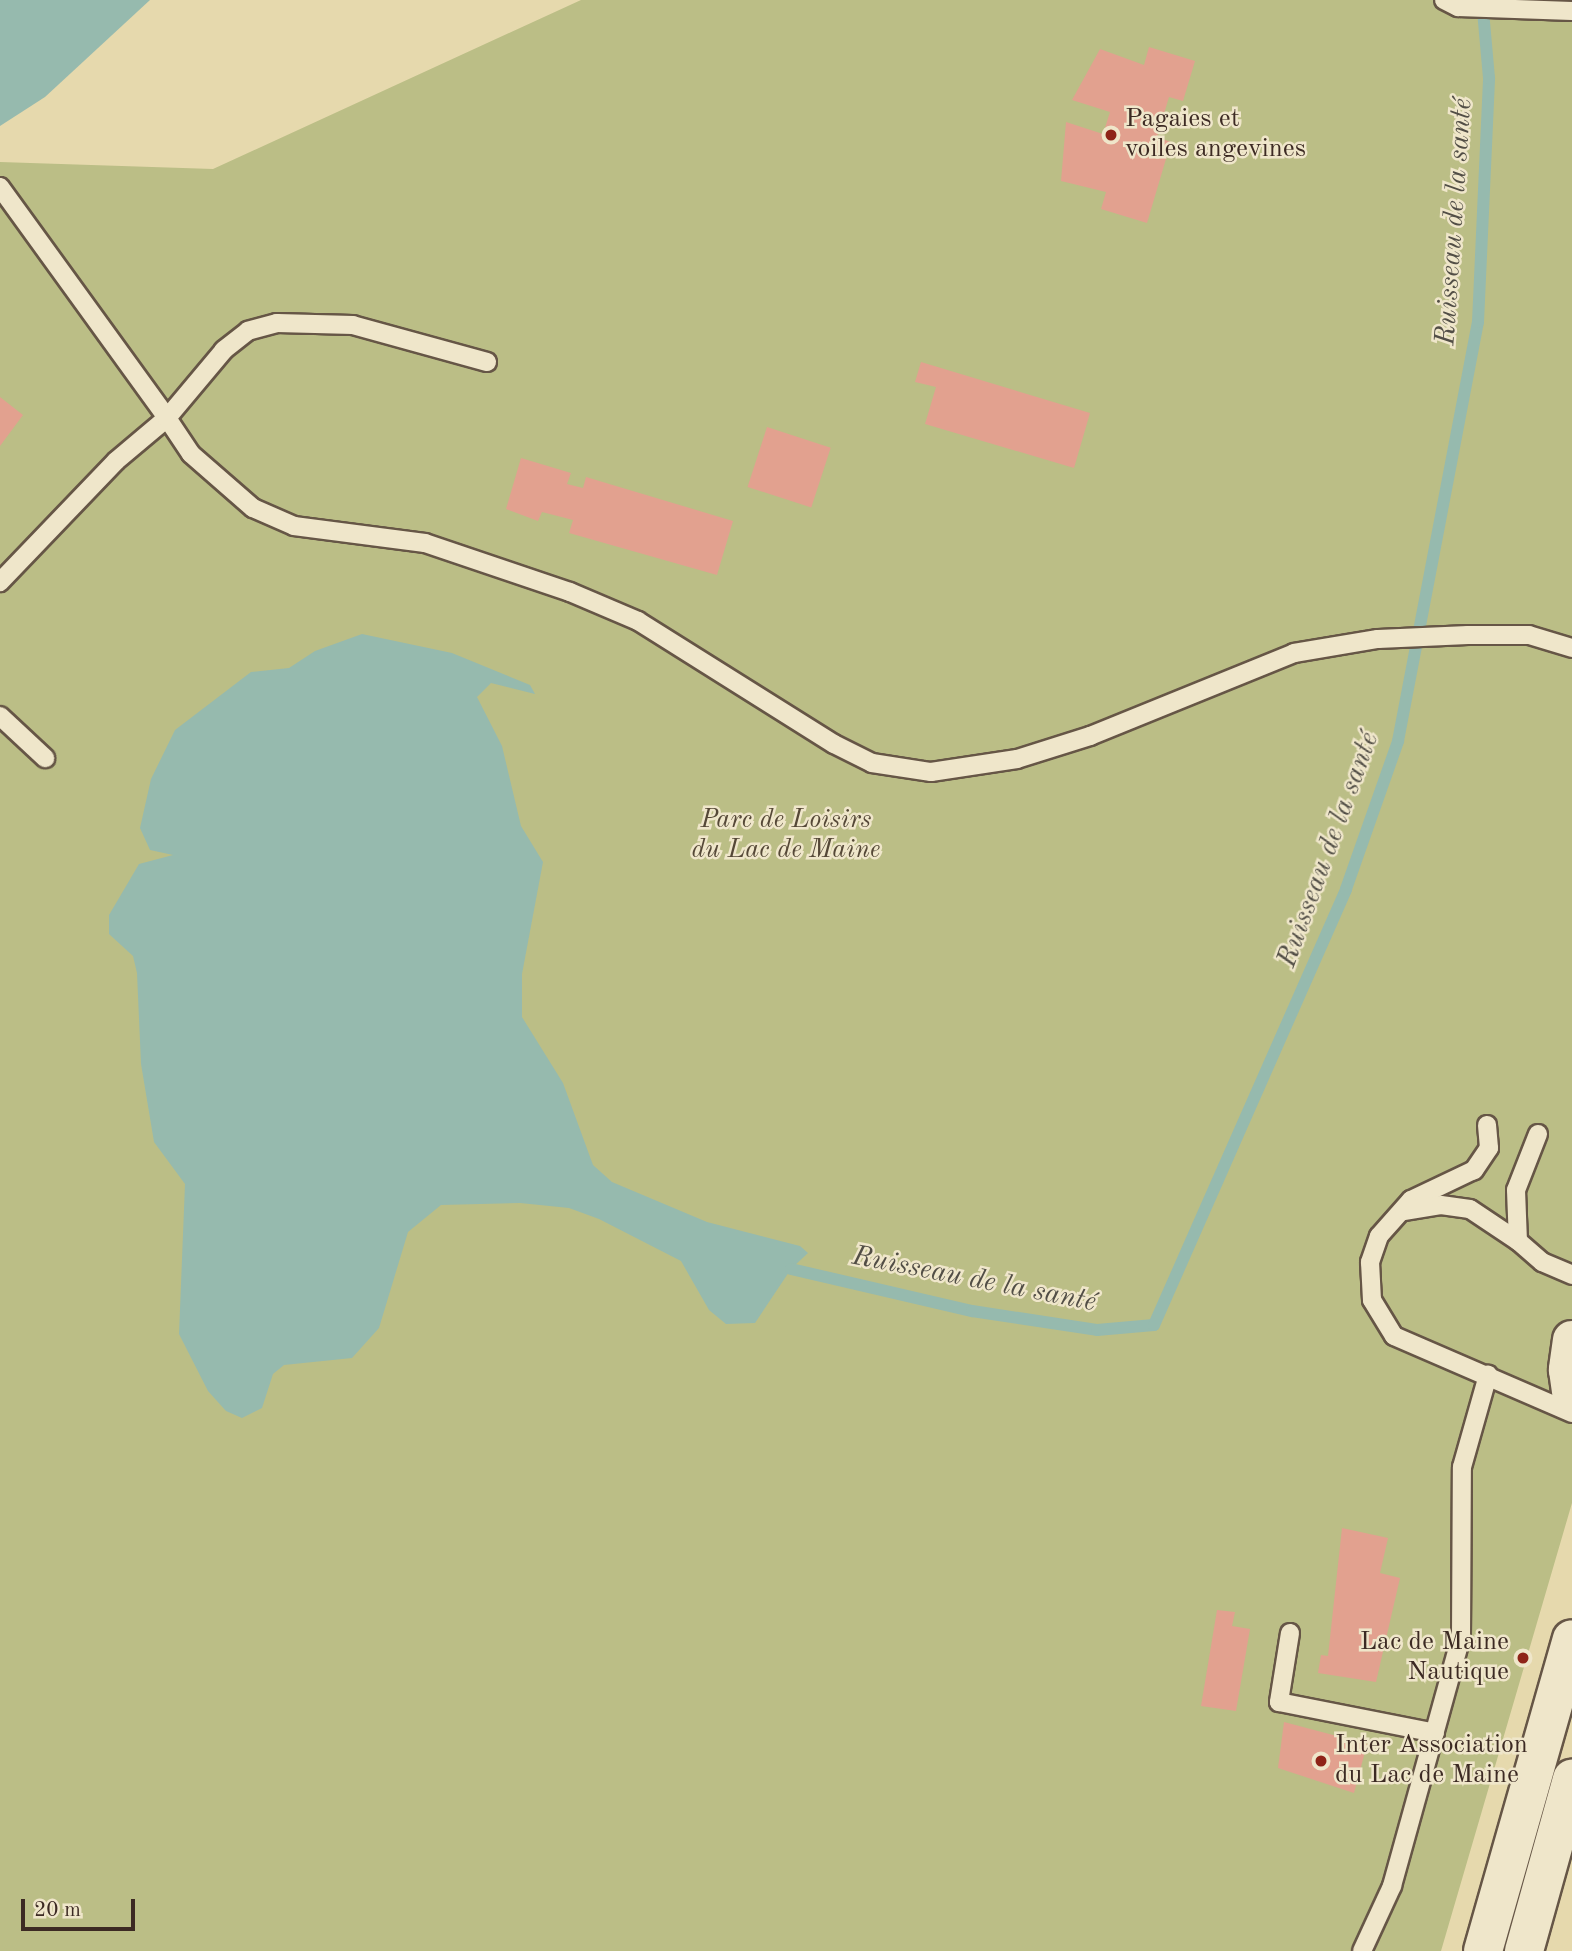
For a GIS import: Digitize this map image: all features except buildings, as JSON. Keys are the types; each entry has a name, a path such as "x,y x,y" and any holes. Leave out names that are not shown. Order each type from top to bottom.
{"street":[{"path":"1572,1340 1568,1370 1572,1400"},
{"path":"1483,1951 1572,1639"},
{"path":"1524,1951 1572,1779"}],"lane":[{"path":"1444,0 1483,8 1572,11"},
{"path":"0,187 191,454 254,508 294,526 425,543 570,592 638,621 872,763 931,772 1017,759 1090,736 1294,653 1378,639 1530,635 1572,648"},
{"path":"0,582 116,461 167,418 224,350 248,331 277,323 353,325 486,362"},
{"path":"0,716 45,758"},
{"path":"1487,1125 1489,1148 1474,1170 1411,1200 1378,1236 1370,1262 1372,1300 1394,1336 1572,1413"},
{"path":"1518,1241 1516,1190 1538,1134"},
{"path":"1399,1213 1414,1206 1470,1209 1518,1241 1542,1262 1572,1275"},
{"path":"1362,1951 1392,1886 1461,1638 1462,1466 1488,1375"},
{"path":"1290,1633 1279,1702 1435,1733"}],"green space":[{"name":"Parc de Loisirs du Lac de Maine","path":"581,0 1572,0 1572,1503 1441,1951 0,1951 0,162 213,169"}],"water":[{"path":"0,0 150,0 45,97 0,126"},
{"path":"362,634 452,653 530,685 535,694 491,683 477,697 502,746 521,826 543,862 522,974 522,1017 563,1083 593,1165 612,1182 707,1222 800,1246 808,1253 791,1269 755,1323 726,1324 709,1310 681,1261 599,1219 569,1208 520,1203 441,1205 408,1232 379,1328 352,1358 284,1365 273,1374 262,1408 242,1418 226,1411 208,1391 179,1334 185,1184 154,1142 141,1064 137,973 133,956 109,934 109,915 139,864 173,855 150,850 140,828 151,779 175,730 251,672 289,668 315,651"}],"waterway":[{"name":"Ruisseau de la santé","path":"791,1269 972,1311 1097,1330 1154,1325 1346,889 1398,741 1478,322 1489,78 1482,0"}],"place":[{"name":"Pagaies et voiles angevines","path":"1111,135"},
{"name":"Lac de Maine Nautique","path":"1523,1658"},
{"name":"Inter Association du Lac de Maine","path":"1321,1761"}]}
